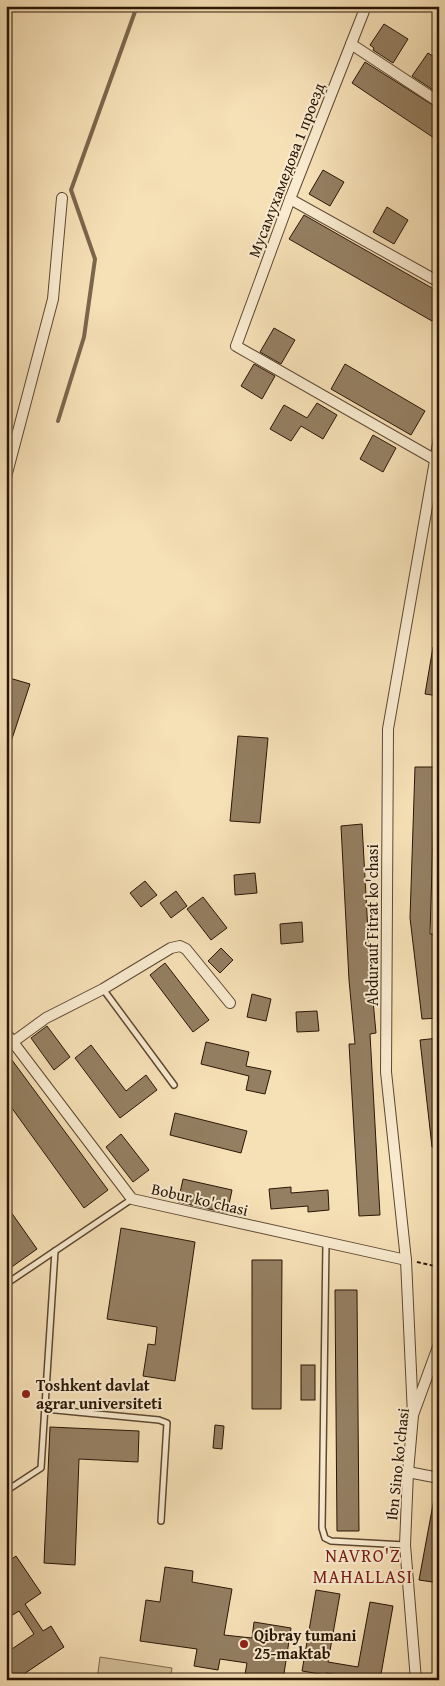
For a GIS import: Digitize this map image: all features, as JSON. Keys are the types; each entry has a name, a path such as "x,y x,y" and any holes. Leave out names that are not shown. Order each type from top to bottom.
{"street":[{"name":"Мусамухамедова 1 проезд","path":"366,6 290,199 236,346 434,459"},
{"path":"351,44 439,102"},
{"path":"6,477 53,299 62,198"},
{"path":"290,199 439,282"},
{"name":"Abdurauf Fitrat ko'chasi","path":"414,1415 406,1260 386,1072 388,729 439,438"},
{"path":"9,1038 103,990 171,948 180,946 186,949 230,1003"},
{"name":"Bobur ko'chasi","path":"9,1038 132,1199 406,1260"},
{"name":"Ibn Sino ko'chasi","path":"416,1680 405,1545 408,1472 414,1415 438,1348"},
{"path":"408,1472 439,1478"}],"lane":[{"path":"103,990 174,1085"},
{"path":"6,1284 132,1199"},
{"path":"326,1243 322,1528 325,1538 331,1541 405,1545"},
{"path":"6,1491 41,1468 56,1252"},
{"path":"45,1409 159,1420 167,1423 161,1521"}],"path":[{"path":"406,1260 439,1267"}],"shaded area":[{"path":"100,1657 172,1668 170,1680 97,1680"}],"building":[{"path":"384,24 408,39 393,63 373,50 374,48 370,45"},
{"path":"428,53 439,60 439,89 436,92 412,76"},
{"path":"365,62 439,109 439,131 434,138 352,83"},
{"path":"323,170 344,182 330,206 309,194"},
{"path":"387,207 408,220 394,244 373,232"},
{"path":"304,215 439,292 439,309 432,321 289,239"},
{"path":"274,328 295,340 281,364 260,352"},
{"path":"254,364 275,376 262,399 241,386"},
{"path":"345,364 425,411 411,435 331,389"},
{"path":"317,403 337,415 323,439 301,426 291,441 270,429 284,405 307,418"},
{"path":"373,435 396,448 383,472 360,459"},
{"path":"433,647 439,647 439,696 425,694"},
{"path":"6,677 30,684 8,751 6,750"},
{"path":"238,736 268,738 260,823 230,821"},
{"path":"415,767 435,767 430,934 433,934 439,985 439,1018 422,1019 410,918"},
{"path":"362,824 370,968 376,1033 370,1034 380,1215 359,1216 349,1044 355,1044 349,980 341,826"},
{"path":"255,873 257,893 235,895 234,875"},
{"path":"145,881 157,895 141,907 130,893"},
{"path":"176,891 187,906 171,918 160,903"},
{"path":"203,897 227,928 211,940 187,909"},
{"path":"302,922 303,942 281,944 280,924"},
{"path":"221,948 233,960 220,973 208,961"},
{"path":"165,963 209,1020 193,1032 150,975"},
{"path":"252,994 271,999 266,1021 247,1017"},
{"path":"317,1011 319,1031 297,1032 296,1012"},
{"path":"47,1026 70,1057 54,1070 31,1038"},
{"path":"439,1038 439,1147 432,1147 420,1040"},
{"path":"206,1042 249,1052 246,1066 271,1071 265,1094 246,1090 249,1076 201,1064"},
{"path":"91,1045 126,1091 146,1075 157,1090 120,1118 75,1058"},
{"path":"6,1052 108,1190 84,1208 6,1100"},
{"path":"175,1113 247,1131 241,1153 170,1135"},
{"path":"121,1134 149,1170 133,1182 106,1147"},
{"path":"183,1179 232,1190 227,1213 178,1202"},
{"path":"291,1187 291,1193 328,1190 329,1210 308,1212 308,1206 271,1209 269,1189"},
{"path":"6,1205 37,1249 6,1271"},
{"path":"121,1228 195,1242 175,1381 143,1376 148,1344 155,1345 157,1327 107,1319"},
{"path":"252,1260 282,1260 281,1409 252,1409"},
{"path":"335,1290 357,1290 359,1531 337,1531"},
{"path":"301,1365 315,1365 315,1400 301,1400"},
{"path":"215,1425 224,1426 222,1449 213,1448"},
{"path":"50,1427 139,1431 138,1462 79,1459 75,1565 44,1563"},
{"path":"434,1499 439,1500 439,1583 419,1580"},
{"path":"16,1556 41,1593 25,1604 43,1631 51,1626 64,1647 15,1680 6,1680 6,1653 34,1634 19,1611 6,1619 6,1563"},
{"path":"165,1567 193,1571 192,1582 232,1589 224,1635 252,1638 254,1622 291,1628 283,1680 244,1680 247,1663 220,1659 218,1670 194,1666 197,1649 140,1641 146,1600 160,1602"},
{"path":"316,1590 340,1594 328,1662 358,1667 370,1602 393,1606 380,1680 356,1680 356,1678 326,1673 326,1675 302,1671"}],"waterway":[{"path":"58,421 84,337 95,259 71,190 137,6"}],"place":[{"name":"Toshkent davlat agrar universiteti","path":"26,1394"},
{"name":"Qibray tumani 25-maktab","path":"244,1644"}],"district":[{"name":"NAVRO'Z MAHALLASI","path":"363,1565"}]}
